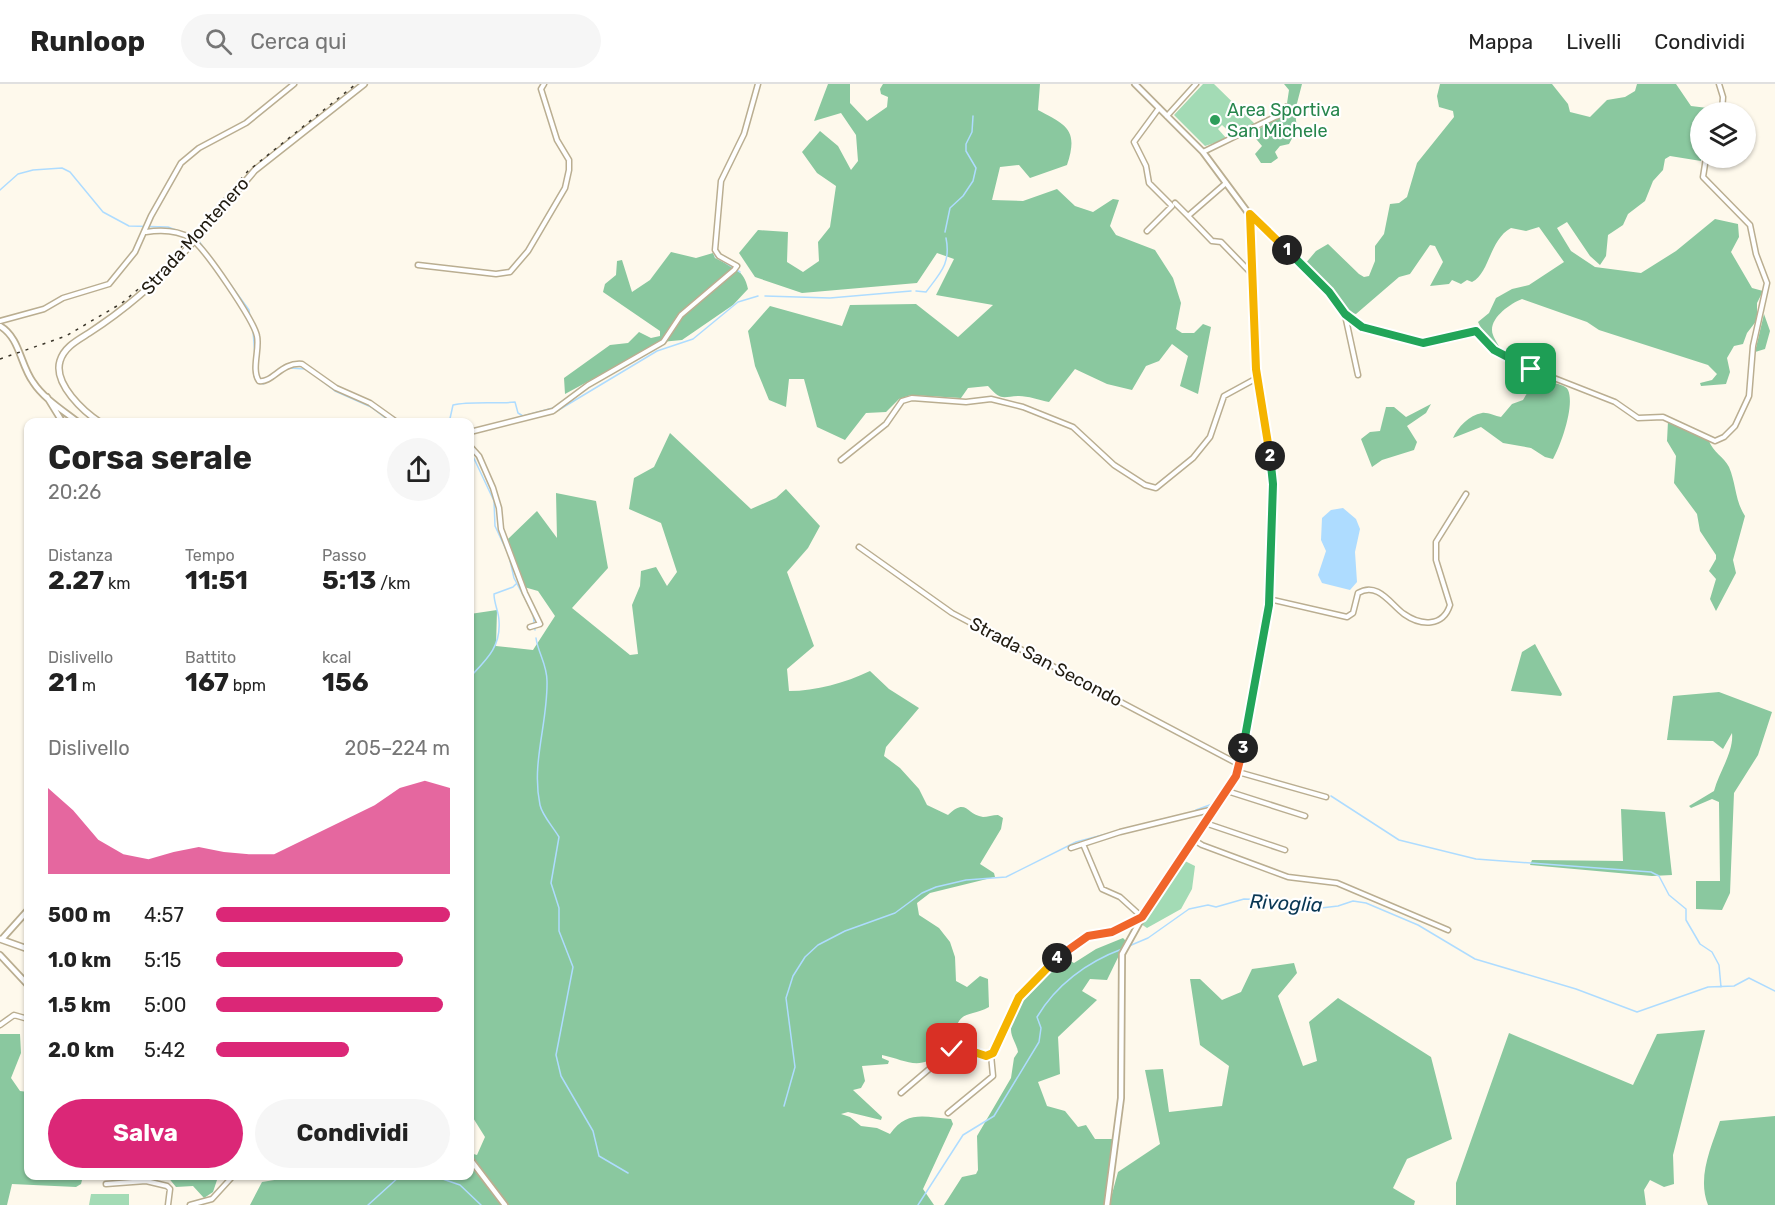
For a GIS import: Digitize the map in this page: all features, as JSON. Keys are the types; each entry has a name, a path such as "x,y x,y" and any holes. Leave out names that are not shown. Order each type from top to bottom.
{"main road":[{"name":"Strada Montenero","path":"94,418 65,387 59,370 63,354 72,344 135,301 170,269 255,170 364,84"},
{"path":"1,939 24,948"}],"street":[{"path":"60,418 27,374 14,340 0,323 44,309 63,298 109,284 128,264 181,163 199,148 246,123 294,84"},
{"path":"418,265 496,274 510,272 527,253 565,188 569,170 568,160 557,140 544,101 541,89 544,84"},
{"path":"474,431 546,414 588,385 663,342 681,315 737,266 719,256 714,250 720,186 727,166 744,134 758,84"},
{"path":"1167,116 1196,84"},
{"path":"1719,84 1721,102"},
{"path":"1138,85 1203,152 1250,214 1329,292 1345,314 1368,330 1419,343 1476,331 1494,350 1531,369 1615,402 1638,418 1663,417 1712,441 1720,440 1735,426 1749,396 1753,346 1767,283 1746,219 1703,177 1704,168"},
{"path":"1203,152 1277,116 1286,107"},
{"path":"1147,231 1172,206 1149,183 1146,166 1134,142 1159,108"},
{"path":"1188,216 1227,183"},
{"path":"1175,203 1212,241 1221,242 1252,275"},
{"path":"1107,1205 1121,1098 1121,966 1124,951 1142,917 1238,771 1269,599 1273,484 1257,378 1250,214"},
{"path":"146,229 177,232 196,242 244,308 258,340 256,372 259,381 269,379 286,365 302,364 336,388 370,403 391,418"},
{"path":"1345,314 1358,375"},
{"path":"841,460 886,424 902,401 912,398 966,402 991,399 1023,407 1073,427 1114,465 1145,485 1156,488 1193,458 1210,437 1224,396 1257,378"},
{"path":"46,397 73,418"},
{"path":"474,450 479,456 493,488 505,540 525,593 539,618 540,624 530,627"},
{"path":"1269,599 1347,617 1353,613 1357,595 1363,590 1373,590 1387,597 1404,614 1432,624 1442,618 1450,605 1436,560 1436,542 1466,494"},
{"name":"Strada San Secondo","path":"860,547 952,613 1240,765"},
{"path":"1238,771 1326,797"},
{"path":"1227,791 1305,816"},
{"path":"1071,848 1120,831 1214,810"},
{"path":"1205,823 1285,850"},
{"path":"1194,840 1288,877 1337,883 1448,930"},
{"path":"1083,844 1102,889 1120,897 1142,917"},
{"path":"1,939 24,914"},
{"path":"948,1113 993,1076 991,1055 1004,1034 1019,997 1045,968 1080,939 1112,932 1142,917"},
{"path":"0,955 24,981"},
{"path":"0,1024 14,1015 24,1018"},
{"path":"902,1093 956,1047 986,1056 991,1055"},
{"path":"474,1164 505,1205"},
{"path":"190,1205 212,1199 229,1180"},
{"path":"106,1184 146,1181 167,1186 170,1189 168,1205"}],"green space":[{"path":"828,84 850,84 850,103 867,121 887,107 888,97 881,94 880,89 883,84 1040,84 1038,110 1063,125 1070,136 1067,165 1030,178 1019,165 1000,167 992,200 1023,201 1057,189 1075,206 1093,212 1113,199 1119,200 1110,226 1116,235 1155,250 1173,278 1181,303 1176,329 1182,333 1194,333 1203,324 1211,327 1198,394 1180,386 1188,356 1172,344 1159,361 1146,366 1132,390 1107,384 1075,369 1049,402 1022,396 1002,397 988,386 968,388 961,398 911,395 899,399 886,412 866,413 845,440 817,427 804,379 789,379 786,407 769,400 755,366 748,331 770,306 842,326 850,305 916,304 958,337 993,305 936,295 954,259 937,253 917,283 802,293 755,277 739,253 758,230 788,232 787,262 803,272 819,261 818,242 830,227 836,186 817,173 802,152 820,131 838,146 851,170 858,161 856,135 841,113 814,121"},
{"name":"Area Sportiva San Michele","path":"1203,84 1214,84 1256,125 1234,136 1222,125 1218,129 1227,139 1205,146 1174,115"},
{"path":"1284,84 1302,84 1295,111 1297,129 1289,144 1280,146 1275,152 1278,158 1271,163 1261,163 1255,154 1262,146 1252,134 1286,110 1289,90"},
{"path":"1440,84 1552,84 1568,104 1570,112 1590,117 1607,100 1625,97 1635,91 1637,84 1676,84 1690,105 1690,159 1670,156 1665,159 1663,170 1653,181 1645,201 1628,214 1623,225 1608,235 1606,256 1600,265 1590,256 1567,222 1557,228 1571,251 1595,267 1641,273 1676,251 1715,219 1738,224 1739,237 1731,252 1752,288 1763,291 1757,303 1757,320 1747,333 1743,344 1734,346 1727,358 1730,372 1726,384 1701,386 1700,383 1712,380 1717,374 1708,365 1599,330 1587,322 1522,299 1500,313 1493,324 1493,335 1502,353 1489,344 1478,322 1489,313 1496,298 1512,289 1529,285 1564,262 1539,227 1526,231 1511,228 1504,233 1478,278 1461,284 1452,280 1449,284 1430,286 1443,262 1435,246 1430,245 1410,274 1399,277 1356,314 1346,312 1331,289 1305,264 1316,251 1328,244 1359,274 1364,277 1369,276 1375,261 1375,246 1384,234 1390,204 1399,203 1407,197 1417,163 1454,117 1453,111 1439,107 1437,96"},
{"path":"671,252 696,258 713,253 715,258 732,266 744,277 748,289 733,305 682,340 661,342 565,394 564,378 610,345 628,343 639,332 651,338 660,336 660,331 603,292 605,284 616,275 617,261 622,260 632,292 650,280"},
{"path":"1764,314 1770,331 1765,349 1755,352"},
{"path":"1552,382 1567,388 1570,397 1566,425 1553,459 1531,448 1503,443 1481,427 1453,438 1461,426 1473,416 1484,413 1501,417 1512,404 1523,400 1533,383"},
{"path":"1431,404 1426,413 1407,426 1417,442 1414,450 1382,460 1372,467 1361,439 1370,432 1380,431 1386,407 1394,407 1406,417"},
{"path":"1668,421 1709,441 1729,467 1739,504 1745,516 1733,560 1736,573 1716,611 1710,599 1716,579 1709,571 1716,555 1700,531 1697,514 1674,483 1676,456 1667,441"},
{"path":"670,433 751,509 776,498 786,489 820,526 808,548 787,572 814,646 787,669 789,691 830,686 870,671 889,689 919,708 886,747 884,756 900,768 919,789 927,805 948,815 959,807 963,807 977,816 998,815 1003,818 1001,829 980,864 994,873 995,877 930,893 917,903 919,915 939,928 950,942 955,957 956,981 967,987 980,976 988,979 989,1007 962,1018 958,1022 955,1038 948,1043 932,1043 942,1052 926,1062 912,1063 882,1055 882,1058 889,1061 888,1064 862,1066 865,1081 861,1088 853,1090 882,1117 881,1120 848,1112 841,1114 850,1117 861,1126 877,1128 890,1134 896,1126 910,1118 951,1119 953,1124 923,1189 934,1205 508,1205 474,1158 474,1154 477,1155 485,1137 474,1119 474,613 497,610 496,646 533,650 555,616 538,591 524,587 508,539 537,511 557,538 556,493 596,501 608,568 572,608 630,655 638,654 632,605 640,586 641,571 656,567 667,586 677,572 661,523 629,509 634,478 654,467"},
{"path":"1535,644 1561,696 1511,691 1522,652"},
{"path":"1719,692 1772,712 1758,755 1734,793 1730,893 1722,910 1696,909 1696,881 1720,881 1719,802 1712,799 1691,808 1689,806 1714,791 1729,755 1732,733 1723,749 1713,741 1667,740 1673,696"},
{"path":"1621,809 1665,812 1672,875 1652,876 1530,865 1532,860 1623,861"},
{"path":"1183,860 1195,866 1192,889 1181,909 1147,928 1141,924"},
{"path":"1123,938 1126,941 1107,980 1090,979 1082,991 1097,1000 1058,1037 1060,1074 1038,1082 1047,1106 1065,1111 1078,1127 1086,1125 1095,1139 1113,1139 1104,1205 944,1205 962,1177 976,1174 978,1170 977,1136 1011,1078 1014,1058 1018,1052 1011,1033 1012,1022 1027,992 1042,973 1056,961 1065,960 1074,963 1096,949"},
{"path":"1294,963 1297,973 1278,996 1303,1066 1317,1061 1309,1022 1338,998 1431,1057 1452,1139 1407,1159 1393,1188 1415,1201 1414,1205 1109,1205 1118,1172 1160,1144 1145,1070 1163,1069 1169,1112 1222,1106 1229,1066 1200,1045 1190,979 1200,979 1222,1000 1241,992 1252,969"},
{"path":"1705,1030 1673,1155 1674,1184 1664,1187 1650,1180 1644,1190 1646,1205 1456,1205 1456,1183 1509,1033 1633,1085 1657,1034"},
{"path":"0,1034 20,1034 21,1053 11,1078 20,1091 24,1092 24,1180 82,1180 81,1184 76,1187 12,1184 7,1205 0,1205"},
{"path":"1775,1116 1775,1205 1708,1205 1704,1184 1706,1163 1720,1121"},
{"path":"474,1170 497,1196 501,1205 250,1205 262,1182 274,1180 474,1180"},
{"path":"170,1180 217,1180 213,1192 204,1198 193,1186 176,1187"},
{"path":"91,1194 129,1194 129,1205 89,1205"}],"water":[{"path":"1343,508 1356,519 1360,529 1355,552 1357,582 1350,590 1322,583 1318,575 1326,551 1321,540 1322,518 1331,510"}],"waterway":[{"path":"945,232 950,208 963,196 973,181 976,168 966,151 966,144 972,132 973,116"},
{"path":"0,190 18,174 33,170 62,168 70,172 103,212 129,226 168,227 194,237"},
{"path":"916,291 926,292 944,267 947,254 946,238"},
{"path":"198,240 249,310 250,317"},
{"path":"715,256 740,272"},
{"path":"765,296 830,298 911,291"},
{"path":"557,411 657,351 693,339 738,302 758,296"},
{"path":"253,331 255,356"},
{"path":"290,368 305,369"},
{"path":"309,371 335,391 371,407 385,418"},
{"path":"254,373 255,378 263,384 273,378"},
{"path":"450,418 453,405 460,404 515,402 518,413 523,416 553,408"},
{"path":"474,458 494,501 495,526 509,556 514,578 533,614 535,630"},
{"path":"474,673 491,652 498,638 499,618 494,594 516,584"},
{"path":"536,638 546,669 547,681 537,774 538,789 541,809 559,837 551,883 559,908 559,931 573,967 556,1055 561,1076 593,1131 599,1156 628,1173"},
{"path":"1331,796 1399,840 1476,859 1651,872 1659,876 1669,895 1686,909 1686,920 1700,944 1712,952 1719,965 1721,987"},
{"path":"1196,810 1215,803"},
{"path":"784,1106 795,1067 786,998 793,976 805,957 818,945 845,931 895,913 922,893 936,887 966,880 1006,877 1076,842 1163,819"},
{"name":"Rivoglia","path":"1129,946 1148,938 1189,909 1208,905 1216,907 1244,899 1274,900 1321,908 1353,901 1366,903 1418,925 1475,959 1576,989 1637,1012 1708,987 1734,986 1749,978 1775,991"},
{"name":"Rivoglia","path":"918,1205 963,1135 994,1116 1039,1042 1041,1028 1037,1017 1045,1005 1074,976 1109,954 1122,949"},
{"path":"368,1205 396,1180"},
{"path":"446,1180 460,1185 481,1205"}],"railway":[{"path":"0,359 66,336 122,303 164,267 248,171 356,84"}],"place":[{"name":"Area Sportiva San Michele","path":"1215,120"}],"route":[{"path":"952,1049 959,1047 986,1056 991,1055 1004,1034 1019,997 1052,962 1080,939 1112,932 1142,917 1238,771 1269,605 1273,506 1272,465 1256,369 1250,214 1329,292 1345,314 1362,327 1373,332 1419,343 1476,331 1494,350 1531,369"}]}
